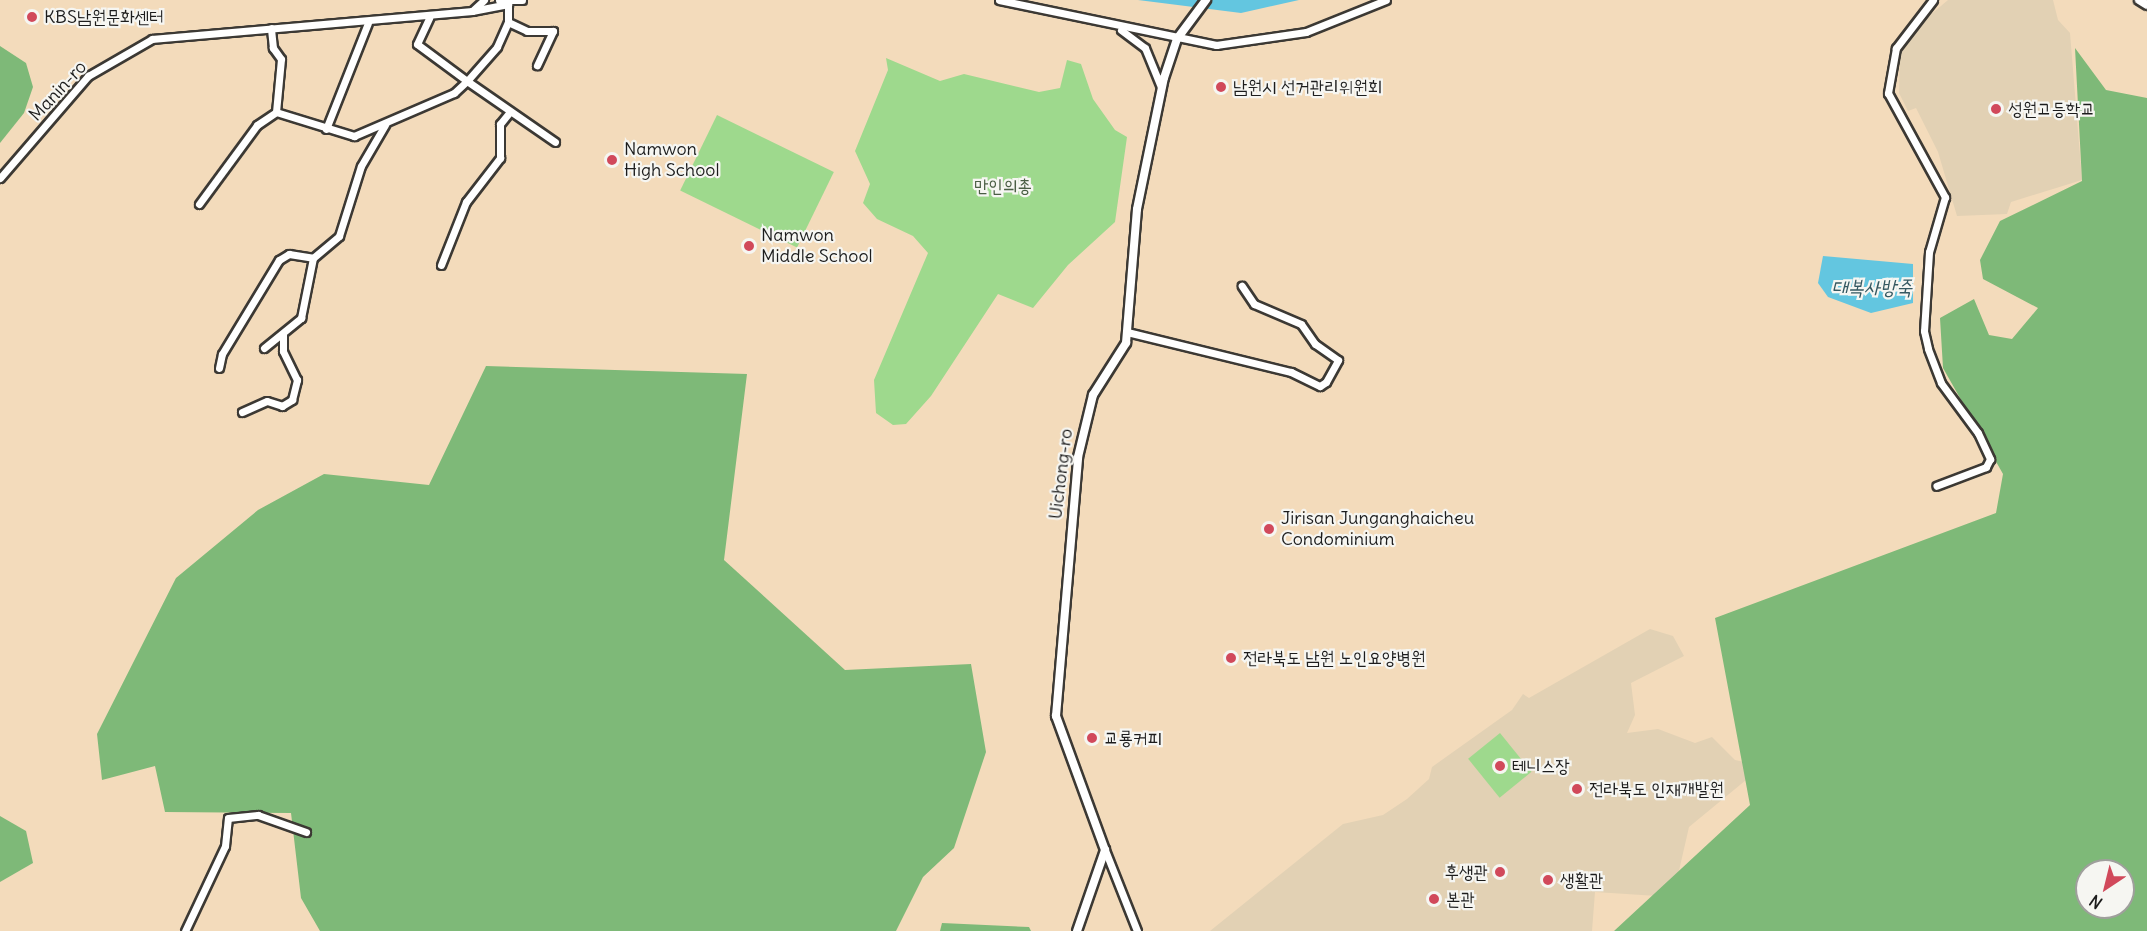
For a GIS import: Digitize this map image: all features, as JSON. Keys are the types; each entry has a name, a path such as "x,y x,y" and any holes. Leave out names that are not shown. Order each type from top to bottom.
{"street":[{"path":"472,11 484,0"},
{"path":"276,112 354,136 385,125 467,81 497,47 508,22 508,4 499,0"},
{"name":"Manin-ro","path":"0,178 88,76 124,54 167,34 429,18 522,0"},
{"path":"999,0 1117,27 1216,45 1278,39 1334,23 1386,0"},
{"name":"Uichong-ro","path":"1137,931 1062,743 1055,692 1085,416 1127,332 1137,209 1161,87 1177,39 1206,0"},
{"path":"1933,0 1896,48 1888,93 1945,197 1929,252 1924,331 1928,349 1941,383 1978,433 1990,459 1986,467 1936,486"},
{"path":"2139,0 2147,5"},
{"path":"429,18 417,44 509,113 555,142"},
{"path":"508,22 527,31 553,31 537,66"},
{"path":"326,129 368,23"},
{"path":"1117,27 1145,48 1161,87"},
{"path":"271,28 282,65 273,98 276,112"},
{"path":"199,204 257,125 276,112"},
{"path":"441,265 466,202 500,158 500,124 509,113"},
{"path":"264,348 283,334 307,302 313,258 339,236 361,166 385,125"},
{"path":"219,368 222,354 279,260 289,255 313,258"},
{"path":"1127,332 1291,372 1320,386 1326,382 1338,360 1315,344 1301,324 1254,304 1242,286"},
{"path":"242,412 267,401 282,406 292,400 297,380 283,351 283,334"},
{"path":"184,931 225,846 228,818 258,814 306,832"},
{"path":"1077,931 1104,850"}],"shaded area":[{"name":"성원고등학교","path":"1948,0 2053,0 2058,20 2070,33 2082,180 2011,202 2007,214 1957,216 1938,152 1916,108 1908,111 1899,93 1900,53 1922,22"},
{"name":"전라북도 인재개발원","path":"1650,629 1673,636 1684,656 1631,683 1635,715 1627,733 1658,729 1695,743 1712,737 1735,760 1763,766 1689,827 1673,897 1595,892 1592,931 1210,931 1343,824 1383,815 1407,799 1429,779 1432,767 1512,710 1523,694 1529,698"}],"green space":[{"path":"0,46 26,63 33,87 24,113 0,143"},
{"path":"2075,48 2106,90 2147,98 2147,931 1614,931 1750,805 1715,618 1996,513 2003,474 1943,368 1940,318 1974,299 1989,335 2012,339 2038,308 1983,279 1980,260 2000,221 2082,181"},
{"name":"만인의총","path":"886,58 940,81 964,74 1039,92 1060,88 1067,60 1081,64 1093,99 1115,130 1127,137 1115,222 1068,265 1033,308 998,294 931,396 906,424 893,425 876,413 874,380 928,253 913,236 877,219 863,203 870,184 855,151 888,70"},
{"path":"717,115 834,172 797,247 680,190"},
{"path":"486,366 747,374 724,560 845,670 971,664 986,752 954,848 923,877 896,931 320,931 301,898 291,813 165,812 155,766 102,780 97,734 176,578 258,510 324,474 429,485"},
{"name":"테니스장","path":"1500,733 1531,772 1500,798 1468,759"},
{"path":"0,816 26,831 33,863 0,882"},
{"path":"942,923 1029,927 1031,931 940,931"}],"water":[{"path":"1138,0 1299,0 1241,13"},
{"name":"대복사방죽","path":"1823,256 1913,264 1913,303 1871,313 1828,297 1818,283"}],"place":[{"name":"KBS남원문화센터","path":"32,17"},
{"name":"남원시 선거관리위원회","path":"1221,87"},
{"name":"성원고등학교","path":"1996,109"},
{"name":"Namwon High School","path":"612,160"},
{"name":"Namwon Middle School","path":"749,246"},
{"name":"Jirisan Junganghaicheu Condominium","path":"1269,529"},
{"name":"전라북도 남원 노인요양병원","path":"1231,658"},
{"name":"교룡커피","path":"1092,738"},
{"name":"테니스장","path":"1500,766"},
{"name":"전라북도 인재개발원","path":"1577,789"},
{"name":"후생관","path":"1500,872"},
{"name":"생활관","path":"1548,880"},
{"name":"본관","path":"1434,899"}]}
